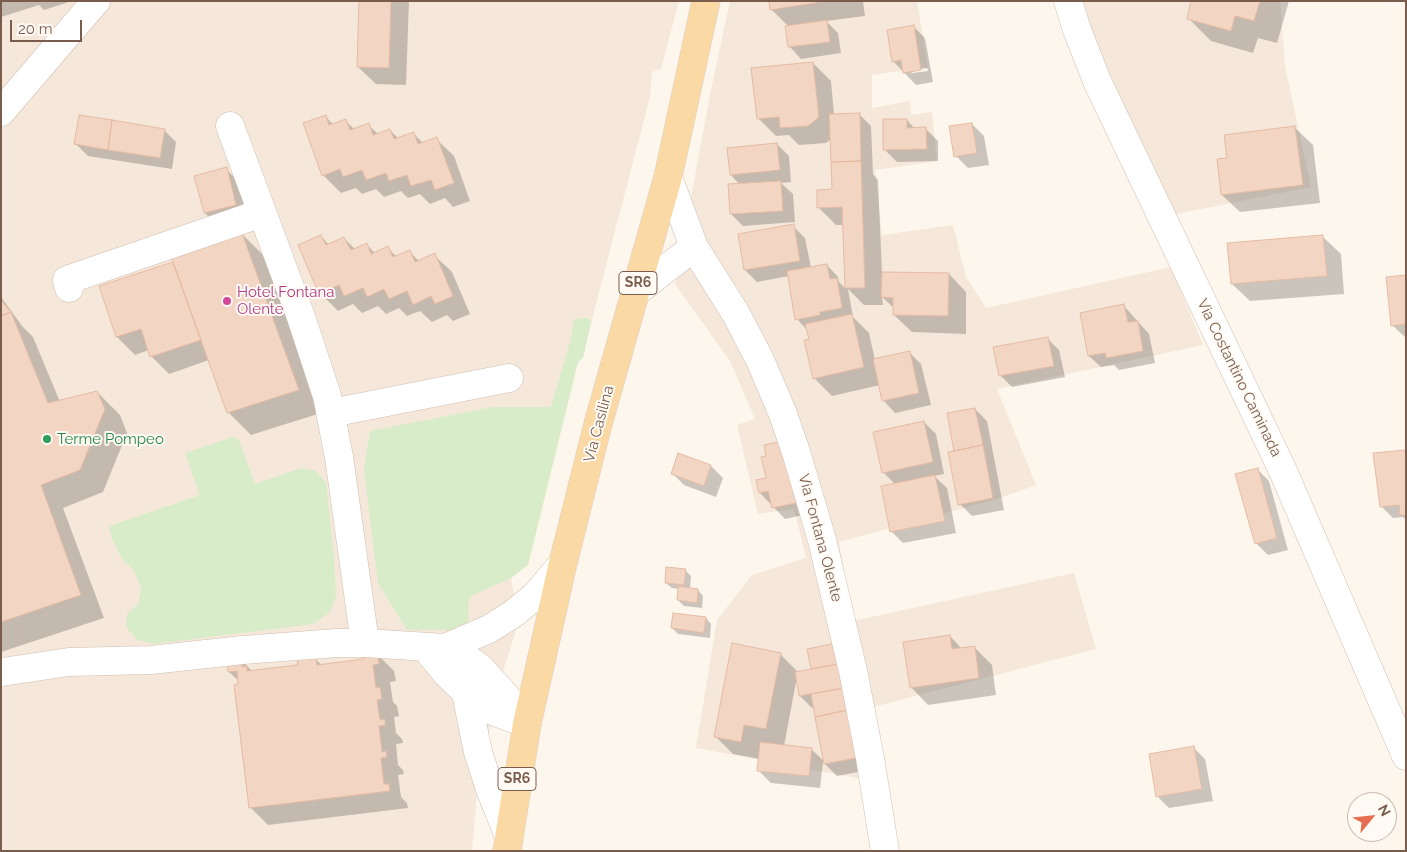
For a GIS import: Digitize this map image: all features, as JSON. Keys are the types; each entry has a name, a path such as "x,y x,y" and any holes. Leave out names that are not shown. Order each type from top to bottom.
{"main road":[{"name":"Via Casilina","path":"508,842 526,724 563,563 598,424 668,177 706,1"}],"street":[{"path":"1,112 96,1"},
{"name":"Via Costantino Caminada","path":"1068,1 1094,73 1283,471 1406,756"},
{"path":"230,126 313,351 331,413 365,643"},
{"name":"Via Fontana Olente","path":"668,177 694,247 754,346 774,391 796,452 822,540 849,652 870,758 885,851"},
{"path":"69,288 67,280 262,213"},
{"path":"636,292 694,247"},
{"path":"331,413 509,378"},
{"path":"435,647 489,629 513,614 536,595 563,563"},
{"path":"2,672 69,662 151,660 243,650 365,643 435,647 469,660 481,668 500,689 526,724"},
{"path":"435,647 466,693 485,707 526,724"},
{"path":"466,693 478,752 508,842"}],"shaded area":[{"path":"1,1 679,1 661,69 652,72 650,97 583,358 578,362 528,565 511,578 519,621 504,668 478,781 472,851 1,851"},
{"path":"730,1 917,1 928,67 872,75 872,108 910,101 911,115 932,112 937,161 875,170 882,235 953,225 966,277 986,308 1171,267 1203,345 997,389 1036,485 997,499 839,542 853,621 1074,573 1096,649 873,707 888,784 696,748 717,620 752,575 806,558 794,509 758,514 737,425 755,419 730,361 675,284 711,90"},
{"path":"1056,1 1280,1 1285,66 1311,187 1151,219"}],"green space":[{"path":"588,318 591,321 583,358 578,362 528,565 511,578 469,597 468,630 407,630 378,583 364,470 370,431 492,407 551,407 570,342 574,319"},
{"path":"233,437 239,440 255,484 302,468 316,471 326,483 334,557 336,597 329,613 313,624 154,644 137,640 126,627 127,614 138,604 141,589 135,572 122,559 113,541 109,526 200,495 185,453"}],"building":[{"path":"359,1 391,1 389,68 357,67"},
{"path":"769,1 828,1 770,10"},
{"path":"1191,1 1260,1 1254,21 1235,16 1231,31 1187,19"},
{"path":"827,20 830,42 788,47 785,26"},
{"path":"914,25 921,70 903,73 901,60 892,62 887,30"},
{"path":"813,62 819,117 808,126 780,128 779,117 757,119 751,68"},
{"path":"860,113 861,161 831,162 829,114"},
{"path":"79,115 112,120 108,150 74,144"},
{"path":"326,115 329,125 346,119 350,130 369,123 373,135 390,129 394,139 414,132 418,144 437,137 454,183 435,190 431,180 411,186 407,175 389,181 386,173 366,180 362,170 343,177 340,169 322,176 303,123"},
{"path":"883,119 907,119 907,128 926,127 927,149 883,150"},
{"path":"112,120 165,129 160,158 108,150"},
{"path":"972,123 977,153 954,157 949,126"},
{"path":"1295,126 1303,185 1221,195 1217,159 1227,158 1224,135"},
{"path":"777,143 780,170 730,175 727,148"},
{"path":"861,161 865,288 845,288 842,207 817,208 817,190 832,189 831,162"},
{"path":"227,167 236,205 204,213 194,176"},
{"path":"781,181 783,211 730,214 728,184"},
{"path":"794,224 800,261 744,270 738,234"},
{"name":"Hotel Fontana Olente","path":"242,233 299,390 227,413 171,257"},
{"path":"321,235 326,245 344,237 351,250 367,243 371,254 388,246 393,257 410,250 415,262 435,253 453,296 435,304 431,296 413,305 407,291 389,299 384,289 367,297 363,288 344,296 339,285 319,294 298,245"},
{"path":"1323,235 1327,276 1231,284 1227,243"},
{"path":"173,262 201,340 150,357 141,329 116,337 99,286"},
{"path":"827,264 830,279 837,278 842,308 820,312 820,315 795,320 787,271"},
{"path":"882,272 949,273 948,316 893,315 893,298 881,297"},
{"path":"1406,275 1406,324 1391,326 1386,277"},
{"path":"1,300 11,312 1,316"},
{"path":"1124,304 1128,322 1138,321 1143,351 1106,358 1105,353 1088,356 1080,313"},
{"name":"Terme Pompeo","path":"11,312 48,403 97,391 105,409 80,470 41,485 81,595 1,622 1,316"},
{"path":"852,314 864,367 813,379 804,340 809,339 805,324"},
{"path":"1048,337 1054,366 999,376 993,347"},
{"path":"910,351 919,393 882,401 873,359"},
{"path":"975,408 983,445 954,451 947,413"},
{"path":"924,421 933,462 882,473 873,432"},
{"path":"782,441 796,503 772,508 768,491 759,493 756,480 766,478 761,457 766,456 764,445"},
{"path":"983,445 993,498 958,505 948,452"},
{"path":"1406,450 1406,515 1400,515 1399,505 1380,507 1373,453"},
{"path":"678,453 711,465 704,486 671,474"},
{"path":"1258,468 1277,538 1255,544 1235,474"},
{"path":"935,475 945,521 890,532 881,486"},
{"path":"666,567 686,569 684,585 665,583"},
{"path":"678,586 698,589 697,603 677,600"},
{"path":"673,613 706,617 704,633 671,628"},
{"path":"950,635 952,649 975,646 979,678 910,688 903,642"},
{"path":"732,643 781,653 766,729 744,725 741,742 714,737"},
{"path":"836,643 839,664 811,669 807,649"},
{"path":"377,652 379,664 373,665 376,688 380,687 382,699 377,700 380,720 385,719 385,725 379,726 382,752 386,751 387,757 381,758 384,784 389,784 390,791 249,808 234,685 238,684 237,671 228,672 227,660 241,658 242,667 247,666 247,671 297,665 302,654 316,658 317,665 363,659 363,654"},
{"path":"839,664 844,688 799,696 795,672"},
{"path":"844,688 848,710 815,717 811,694"},
{"path":"848,710 857,758 824,764 815,717"},
{"path":"760,742 812,748 809,776 757,771"},
{"path":"1194,746 1202,789 1156,797 1149,754"}],"place":[{"name":"Hotel Fontana Olente","path":"227,301"},
{"name":"Terme Pompeo","path":"47,439"}]}
